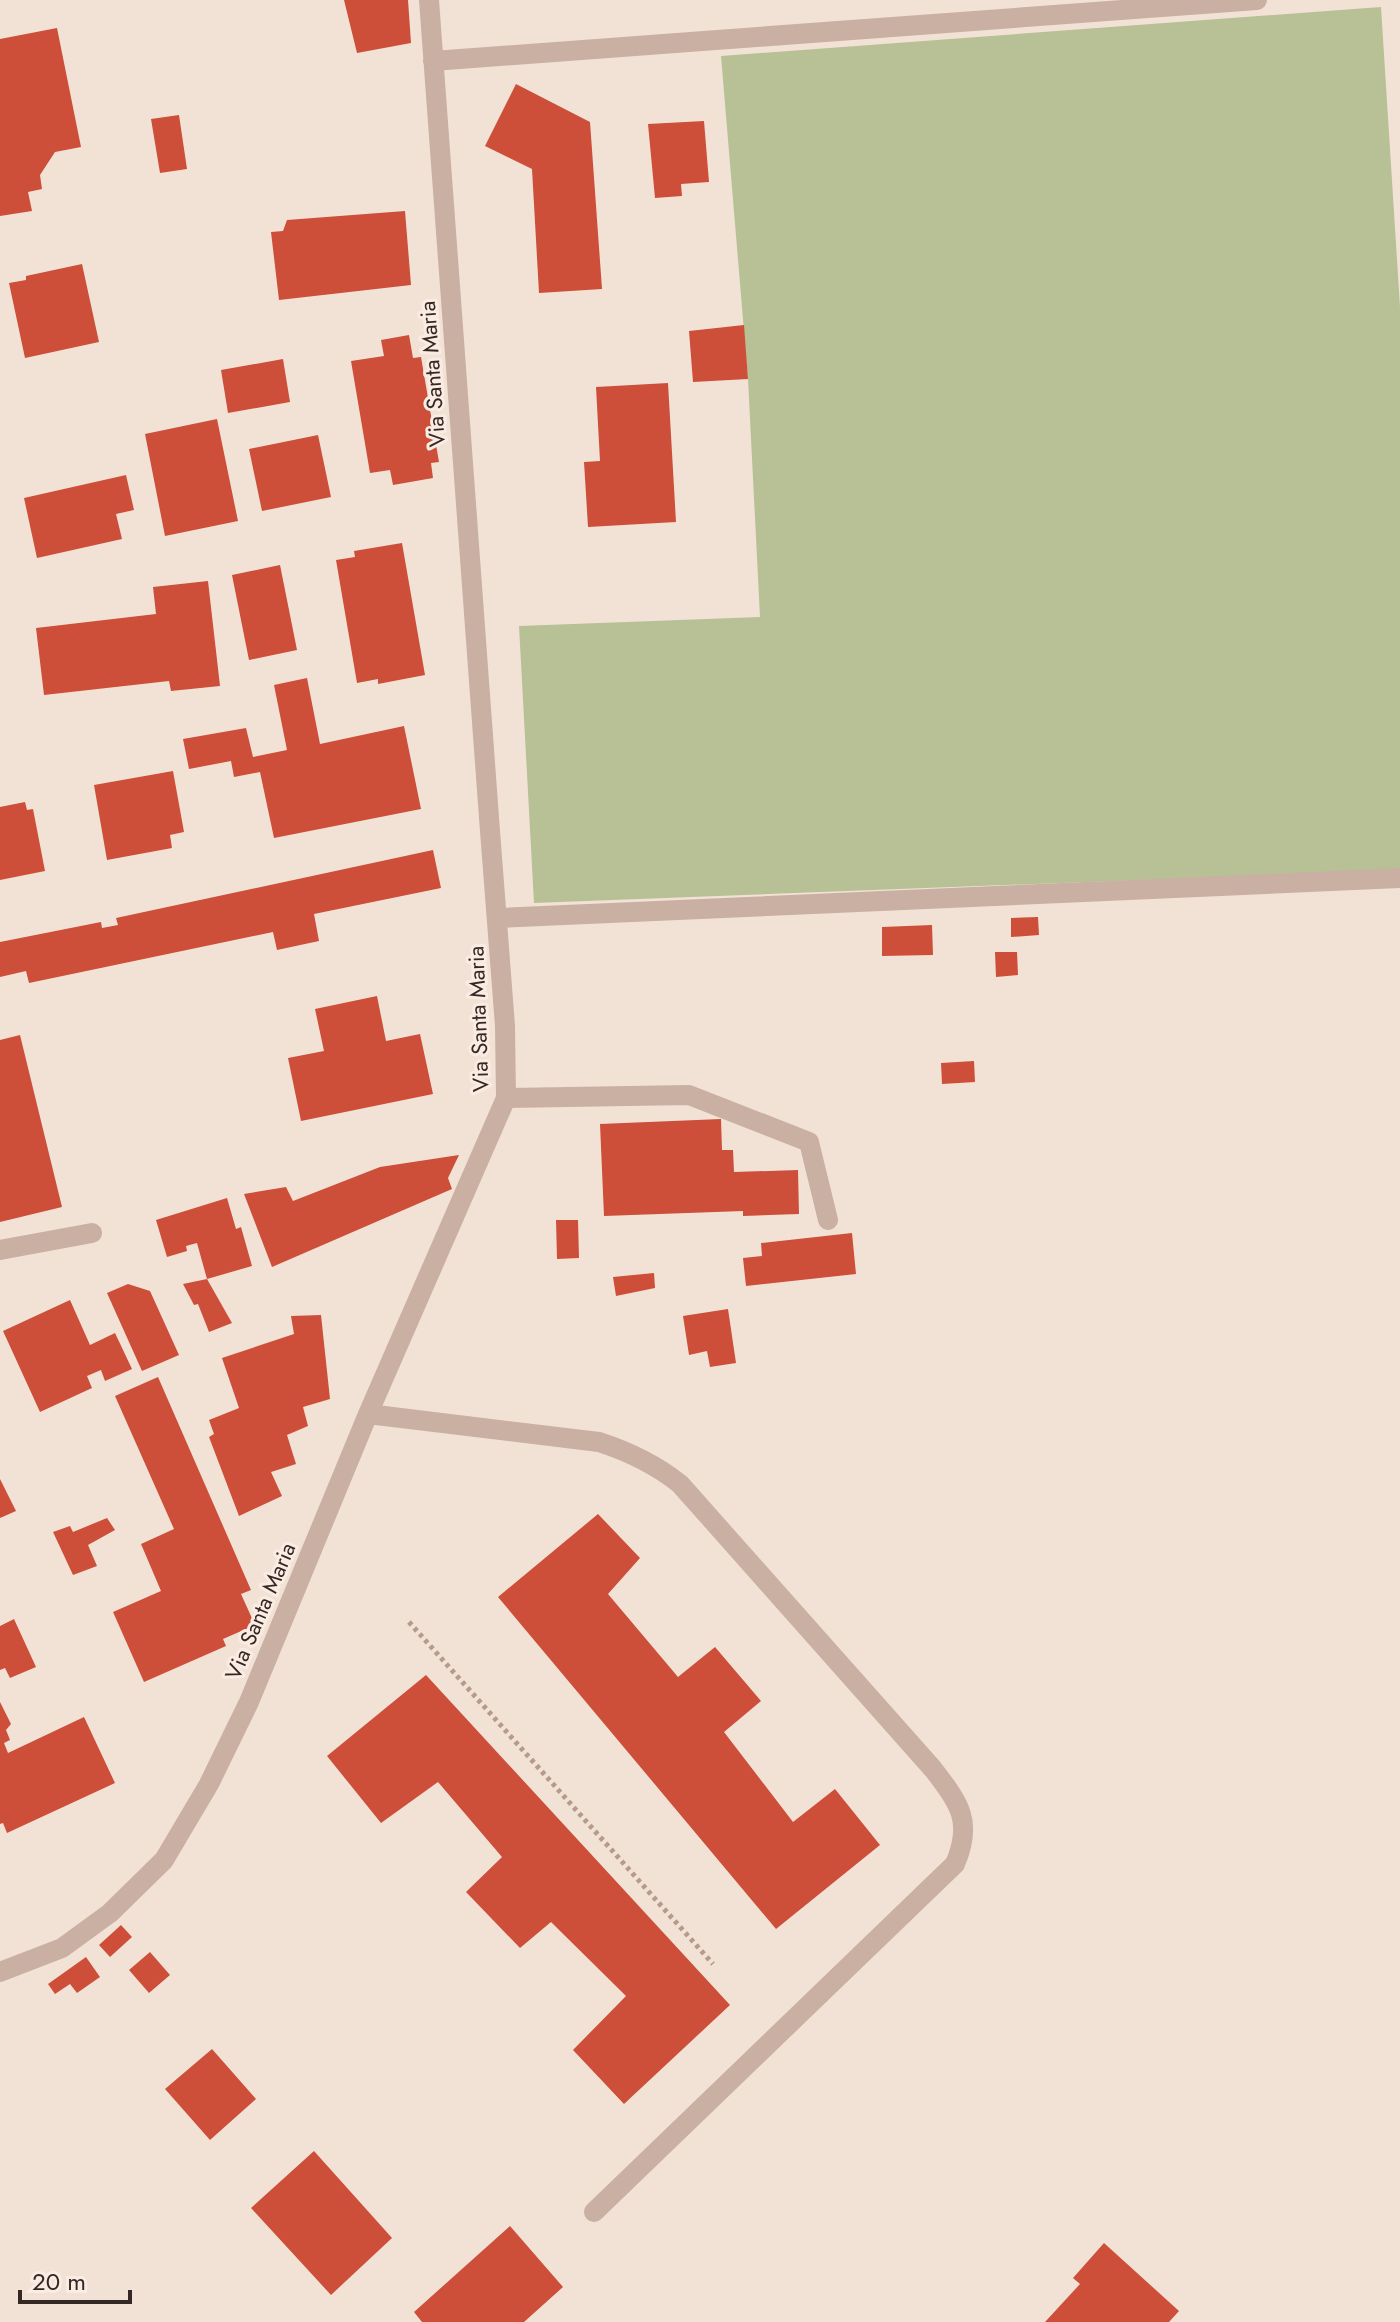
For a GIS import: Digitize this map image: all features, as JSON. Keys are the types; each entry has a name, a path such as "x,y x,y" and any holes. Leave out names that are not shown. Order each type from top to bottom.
{"street":[{"name":"Via Santa Maria","path":"0,1972 62,1948 110,1913 164,1860 209,1784 249,1702 368,1414 506,1098 499,918 429,0"},
{"path":"433,61 1257,0"},
{"path":"499,918 1400,878"},
{"path":"506,1098 689,1095 809,1142 828,1220"},
{"path":"0,1250 92,1233"},
{"path":"368,1414 599,1442 628,1451 658,1466 680,1484 933,1769 950,1791 963,1821 964,1842 955,1864 594,2212"}],"path":[{"path":"409,1622 713,1964"}],"green space":[{"path":"1381,7 1400,307 1400,870 534,903 519,626 760,617 748,379 721,56"}],"building":[{"path":"344,0 408,0 411,43 357,53"},
{"path":"57,28 81,147 55,152 40,175 42,189 28,192 32,211 0,216 0,39"},
{"path":"516,84 590,122 602,289 539,293 532,169 485,146"},
{"path":"179,115 187,169 160,173 151,119"},
{"path":"704,121 709,182 681,184 682,196 655,198 648,124"},
{"path":"405,211 411,285 279,300 271,232 283,231 287,220"},
{"path":"82,264 99,342 25,358 9,283 26,280 26,276"},
{"path":"744,325 748,379 693,382 689,331"},
{"path":"409,335 413,358 421,357 439,462 431,463 433,478 393,485 390,470 370,473 351,361 384,356 381,340"},
{"path":"283,359 290,402 228,413 221,370"},
{"path":"668,383 676,522 588,527 584,462 600,461 596,387"},
{"path":"217,419 238,521 165,536 145,434"},
{"path":"318,435 331,497 262,511 249,449"},
{"path":"126,475 134,510 116,514 122,539 37,558 24,498"},
{"path":"402,543 425,675 378,684 378,679 357,683 336,560 355,557 354,551"},
{"path":"280,565 297,650 249,660 232,575"},
{"path":"208,581 220,686 171,691 169,681 44,695 36,628 156,614 153,587"},
{"path":"307,678 320,744 404,726 421,809 274,838 260,772 234,777 231,761 189,769 183,739 246,728 253,757 287,750 274,685"},
{"path":"173,771 184,832 170,835 172,848 107,860 94,785"},
{"path":"25,802 27,810 33,809 45,871 0,880 0,807"},
{"path":"433,850 441,888 314,914 319,941 277,950 273,932 29,983 26,971 0,977 0,942 101,922 102,928 118,925 116,918"},
{"path":"1038,917 1039,935 1011,937 1011,918"},
{"path":"932,925 933,955 882,956 882,927"},
{"path":"995,952 1017,952 1018,975 996,977"},
{"path":"377,996 386,1041 420,1034 433,1094 301,1121 288,1058 324,1051 315,1009"},
{"path":"20,1035 62,1207 0,1222 0,1040"},
{"path":"974,1061 975,1082 942,1084 941,1063"},
{"path":"721,1119 722,1150 733,1150 734,1172 798,1170 799,1214 743,1216 743,1211 604,1216 600,1124"},
{"path":"459,1155 448,1178 452,1189 272,1267 244,1194 286,1187 293,1201 380,1167"},
{"path":"227,1198 236,1229 241,1227 252,1266 207,1279 197,1243 186,1246 187,1251 167,1257 156,1220"},
{"path":"556,1220 578,1220 579,1258 557,1259"},
{"path":"852,1233 856,1274 746,1286 743,1258 762,1256 761,1243"},
{"path":"654,1273 655,1288 616,1296 613,1277"},
{"path":"207,1279 232,1323 209,1332 198,1304 194,1305 183,1284"},
{"path":"128,1284 150,1291 179,1355 142,1371 107,1293"},
{"path":"70,1300 90,1345 115,1333 132,1369 105,1381 101,1370 87,1376 92,1388 40,1412 3,1331"},
{"path":"728,1309 736,1363 710,1367 707,1351 689,1355 683,1316"},
{"path":"321,1315 330,1399 303,1407 308,1426 287,1435 296,1464 271,1472 282,1496 239,1516 209,1437 214,1434 209,1420 239,1408 222,1358 294,1334 291,1316"},
{"path":"158,1377 251,1590 241,1594 255,1625 223,1639 226,1646 144,1682 113,1612 161,1591 141,1544 174,1529 115,1396"},
{"path":"0,1479 16,1511 0,1518"},
{"path":"598,1514 640,1558 608,1594 678,1677 715,1647 761,1701 724,1732 793,1822 835,1789 880,1845 776,1929 498,1597"},
{"path":"107,1518 115,1530 88,1545 97,1566 73,1575 53,1532 70,1526 73,1532"},
{"path":"14,1619 36,1667 10,1678 5,1668 0,1670 0,1626"},
{"path":"426,1675 730,2005 624,2104 573,2050 626,1996 551,1922 520,1948 466,1892 502,1857 438,1782 381,1823 327,1756"},
{"path":"0,1702 11,1724 6,1730 10,1740 4,1743 8,1753 84,1717 115,1783 7,1833 3,1823 0,1824"},
{"path":"121,1925 132,1937 110,1957 99,1945"},
{"path":"150,1952 170,1975 149,1993 129,1970"},
{"path":"86,1957 100,1977 77,1993 70,1984 55,1994 48,1984"},
{"path":"212,2049 256,2099 210,2140 165,2089"},
{"path":"314,2151 392,2238 331,2295 251,2208"},
{"path":"510,2226 563,2287 524,2322 422,2322 414,2312"},
{"path":"1104,2243 1179,2311 1169,2322 1045,2322 1080,2284 1073,2278"}]}
